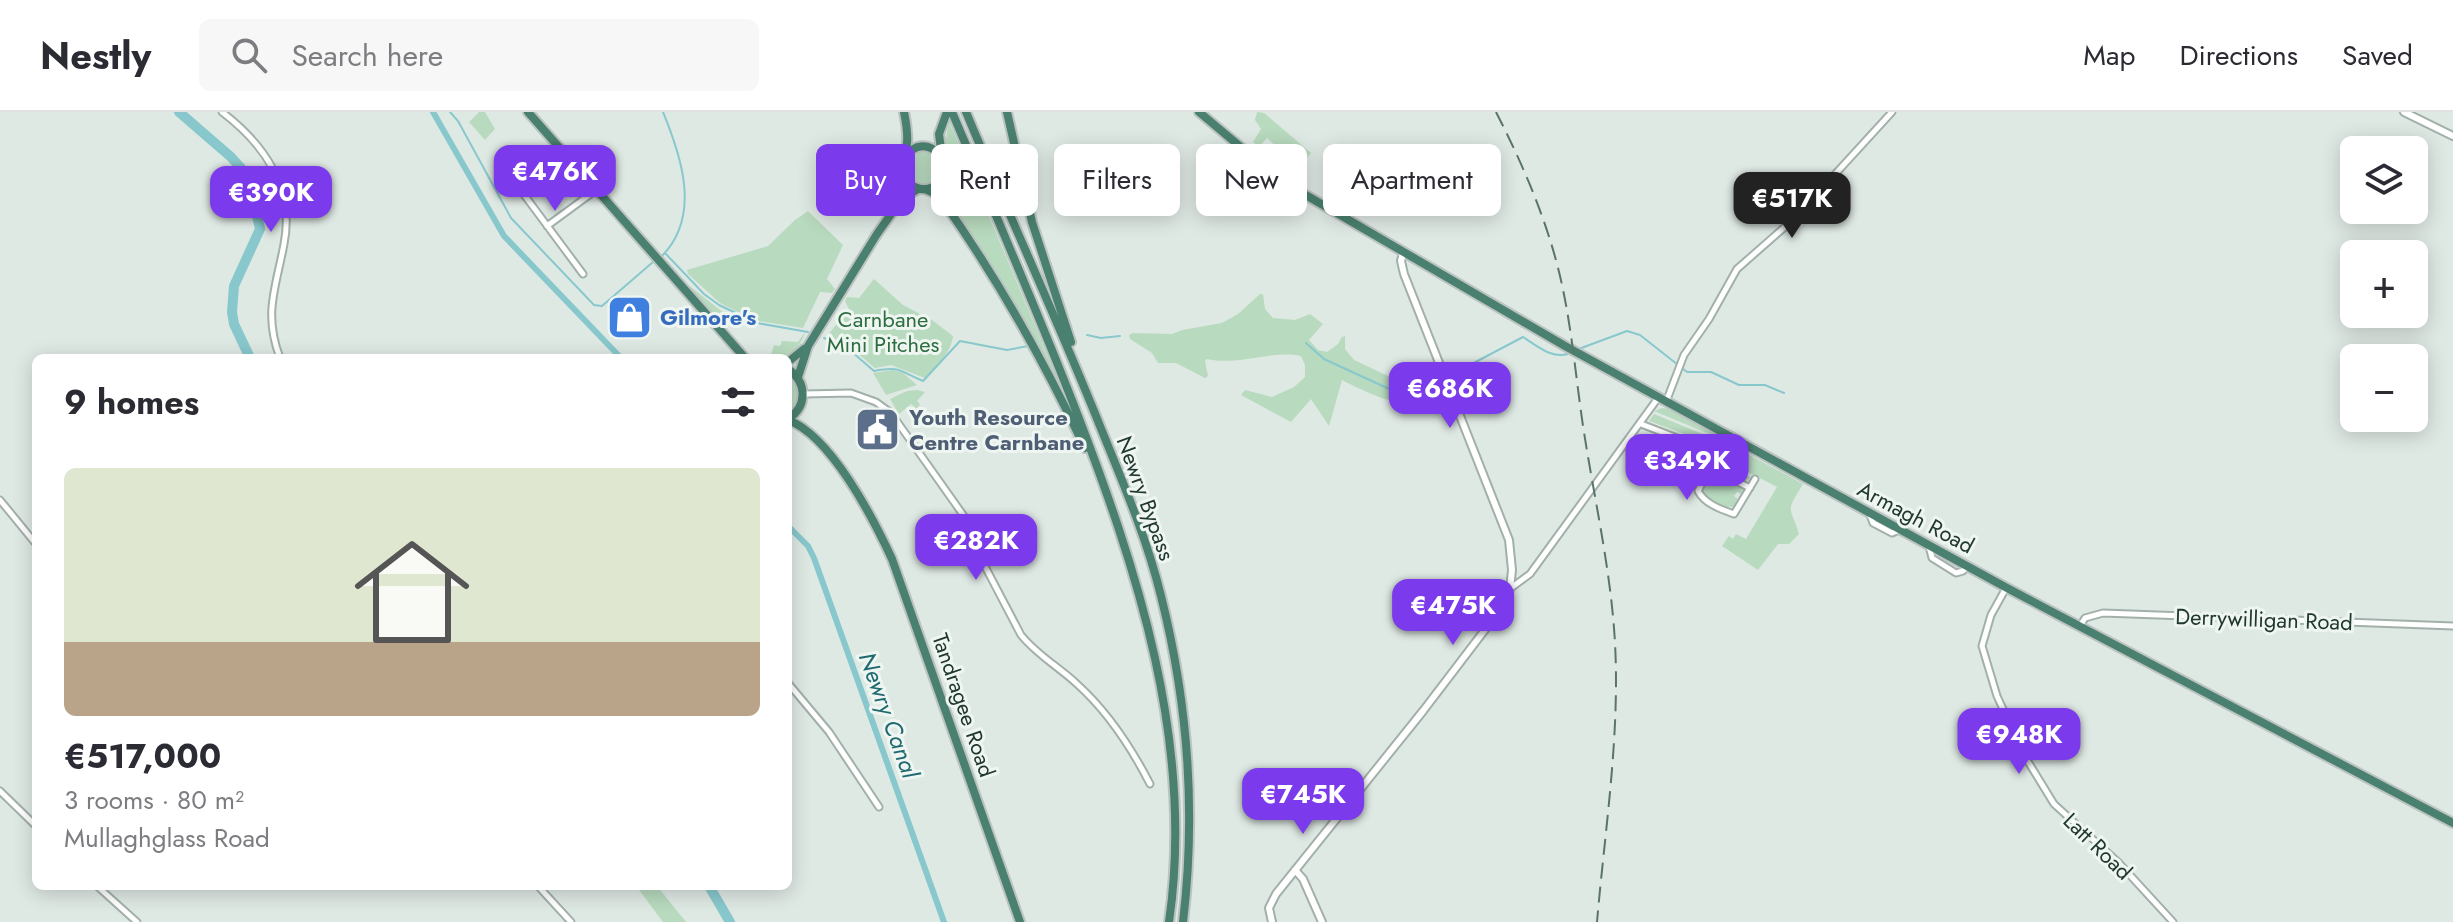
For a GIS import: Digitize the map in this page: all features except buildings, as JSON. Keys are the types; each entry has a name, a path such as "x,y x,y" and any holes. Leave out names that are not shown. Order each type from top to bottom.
{"highway":[{"path":"528,112 741,354"},
{"path":"904,112 906,144"},
{"path":"915,149 939,134 950,112"},
{"name":"Newry Bypass","path":"950,112 1042,324 1107,496 1142,604 1165,703 1174,805 1169,922"},
{"name":"Newry Bypass","path":"966,112 1084,386 1141,529 1161,594 1183,711 1189,788 1190,841 1183,922"},
{"path":"1007,112 1029,211 1084,386"},
{"name":"Armagh Road","path":"1199,112 1280,180 1565,346 2007,588 2453,823"},
{"path":"939,134 940,144"},
{"path":"919,147 931,148"},
{"path":"915,184 942,200 995,277 1057,389 1107,496"},
{"path":"915,193 931,186"},
{"path":"806,429 798,377 808,346 891,216"},
{"path":"792,359 808,346"},
{"path":"792,372 798,377"},
{"path":"792,416 803,398"},
{"name":"Tandragee Road","path":"792,422 806,429 856,491 892,559 1020,922"}],"street":[{"path":"222,112 262,150 277,176 286,207 285,241 270,312 279,354"},
{"path":"1510,589 1530,574 1662,400 1737,269 1795,218 1892,112"},
{"path":"2404,112 2453,136"},
{"path":"505,169 583,274"},
{"path":"547,226 596,190"},
{"path":"1272,922 1269,911 1271,903 1500,610 1510,589 1509,540 1404,274 1403,253"},
{"path":"803,398 851,393 876,402 891,413 966,519 979,555 1021,635 1094,702 1150,784"},
{"path":"1641,424 1711,451 1714,460 1698,491 1702,499 1734,514 1755,479"},
{"path":"1738,482 1750,488"},
{"path":"0,500 32,539"},
{"name":"Latt Road","path":"2007,588 1991,615 1982,646 1997,696 2024,755 2054,804 2118,862 2173,922"},
{"name":"Derrywilligan Road","path":"2079,626 2085,618 2103,613 2453,626"},
{"path":"792,688 829,732 879,807"},
{"path":"1146,776 1154,771"},
{"path":"0,791 32,822"},
{"path":"1295,870 1303,879 1322,922"},
{"path":"101,890 137,922"},
{"path":"542,890 571,922"}],"green space":[{"path":"479,112 485,112 495,129 485,140 469,122"},
{"path":"1257,112 1264,113 1300,144 1274,144 1267,138 1262,144 1255,144 1253,142 1261,129 1255,120"},
{"path":"949,121 959,144 946,144"},
{"path":"915,153 929,153 931,183 915,185"},
{"name":"Carnbane Mini Pitches","path":"808,211 843,245 827,279 835,289 832,293 820,292 803,328 754,323 752,319 720,303 688,274 687,270 768,246"},
{"path":"956,216 989,216 1063,392 999,279"},
{"path":"678,277 729,317 725,323 728,325 719,322"},
{"name":"Carnbane Mini Pitches","path":"874,279 903,305 932,320 953,336 946,354 925,378 891,365 875,368 844,342 827,336 849,309 845,301 847,297 859,298"},
{"path":"1263,294 1265,309 1273,318 1295,320 1310,314 1323,324 1309,340 1318,350 1327,352 1345,336 1345,349 1354,360 1416,389 1421,390 1429,385 1424,406 1392,401 1342,380 1329,426 1311,399 1291,422 1241,395 1245,390 1272,397 1294,387 1305,377 1301,356 1277,355 1231,361 1207,359 1208,376 1205,378 1176,363 1158,363 1152,353 1130,339 1129,335 1133,333 1172,334 1222,323 1238,314"},
{"path":"805,332 793,351 771,354 774,345 780,346 782,341 798,342"},
{"path":"893,370 903,373 917,385 886,395 873,373"},
{"path":"792,381 798,390 792,408"},
{"path":"917,390 925,392 917,401 920,404 917,409 911,404 899,414 890,399"},
{"path":"1669,409 1743,448 1654,411"},
{"path":"1654,414 1739,449 1803,484 1791,509 1799,534 1789,544 1778,544 1758,570 1722,546 1729,536 1733,539 1736,534 1746,539 1777,487 1719,457 1714,446 1707,442 1649,421"},
{"path":"1718,459 1750,477 1745,482 1738,478 1735,482 1743,489 1741,494 1737,492 1734,496 1738,499 1734,507 1716,503 1702,491 1707,480 1711,483 1717,473 1714,470"},
{"path":"639,890 660,890 686,922 663,922"}],"waterway":[{"path":"179,112 231,157 250,185 260,229 234,286 232,312 234,324 248,354"},
{"name":"Newry Canal","path":"433,112 504,236 617,354"},
{"path":"450,112 458,121 511,218 594,305 602,306 653,262"},
{"path":"662,256 674,240 684,205 681,167 663,112"},
{"path":"665,253 704,294 753,321"},
{"path":"757,323 808,332"},
{"path":"1576,350 1627,331 1640,335 1687,372 1711,372 1739,385 1765,385 1784,393"},
{"path":"1087,335 1101,338 1120,336"},
{"path":"1449,376 1523,337 1552,354 1571,353"},
{"path":"824,338 840,344"},
{"path":"845,346 874,371 895,369 923,381 960,341 1007,350 1028,346"},
{"path":"1306,343 1324,359 1398,393 1412,395 1443,379"},
{"name":"Newry Canal","path":"792,530 808,546 814,558 944,922"},
{"path":"711,890 730,922"}],"railway":[{"path":"1496,112 1538,206 1562,284 1610,588 1615,643 1615,713 1597,922"}],"place":[{"name":"Gilmore's","path":"629,317"},
{"name":"Youth Resource Centre Carnbane","path":"878,430"}]}
